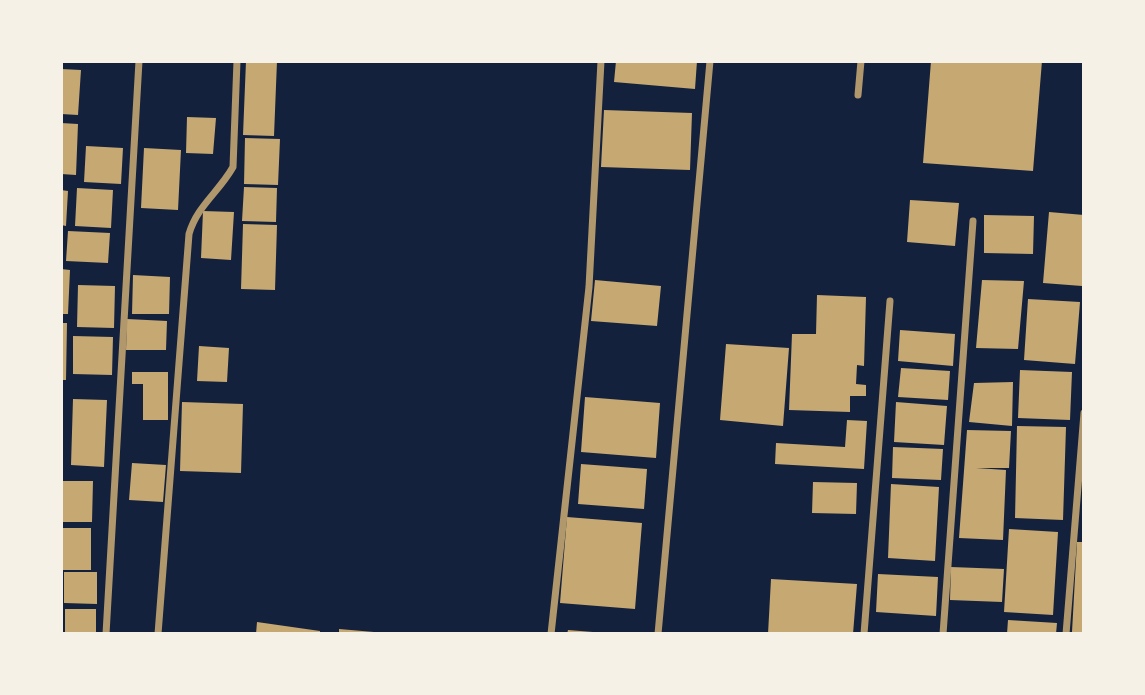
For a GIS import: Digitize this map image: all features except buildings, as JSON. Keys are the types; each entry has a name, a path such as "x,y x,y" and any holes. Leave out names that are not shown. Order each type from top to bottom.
{"street":[{"path":"106,634 139,61"},
{"path":"160,633 189,234 194,215 225,181 233,167 237,61"},
{"path":"551,634 589,287 601,61"},
{"path":"658,634 710,61"},
{"path":"858,95 861,61"},
{"path":"943,634 973,221"},
{"path":"864,634 890,301"},
{"path":"1066,634 1084,413"}]}
